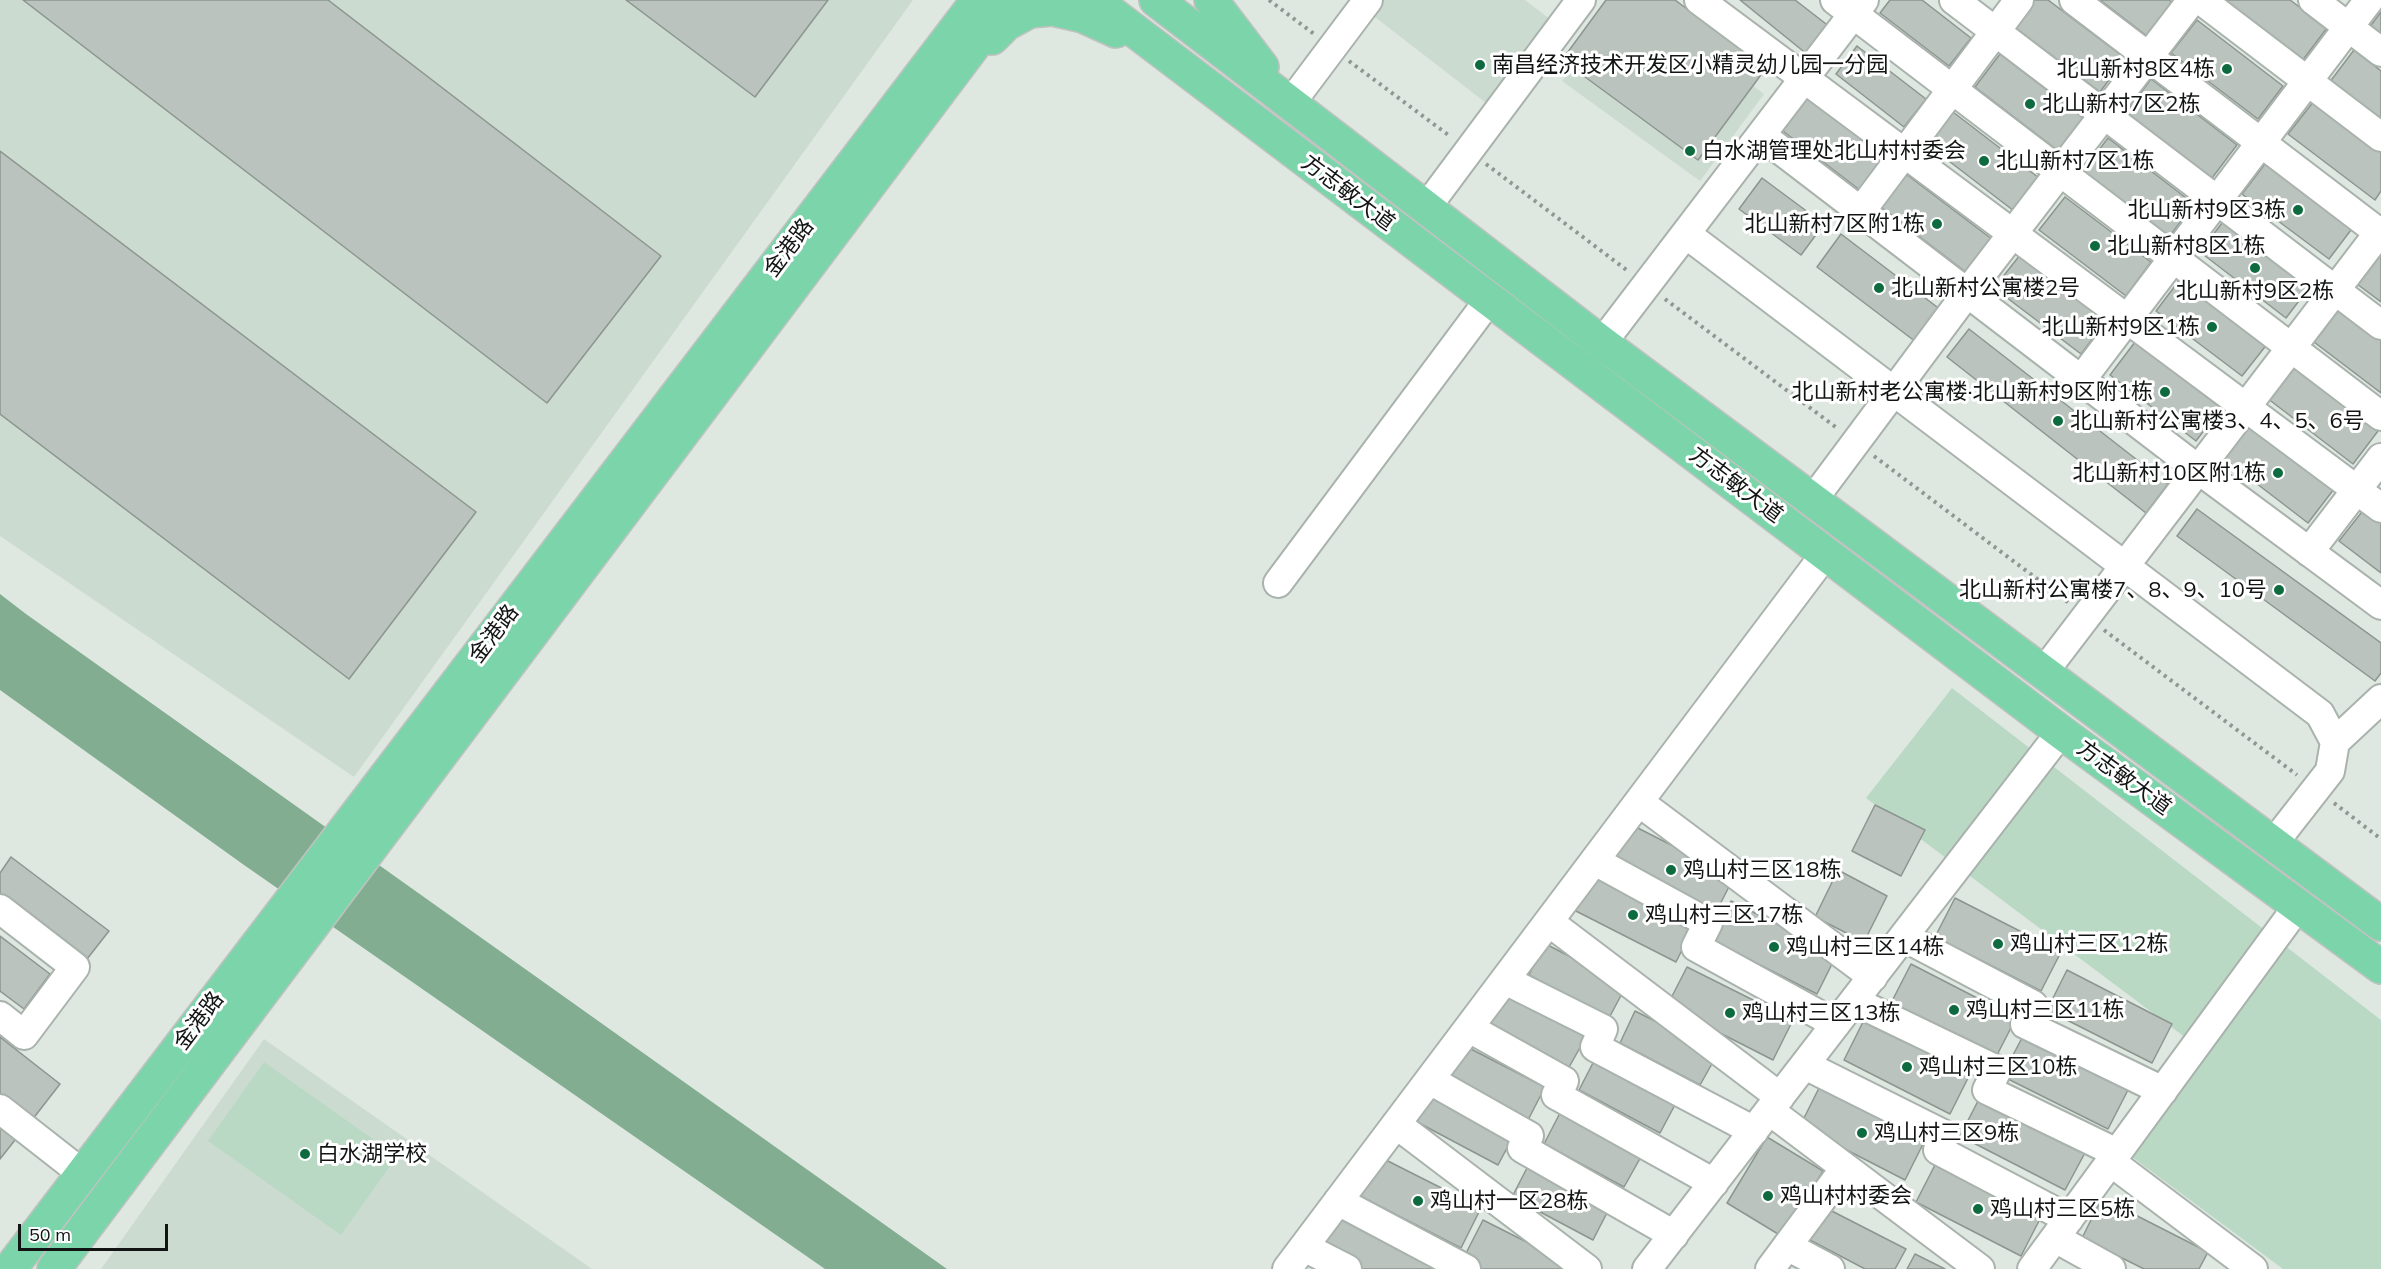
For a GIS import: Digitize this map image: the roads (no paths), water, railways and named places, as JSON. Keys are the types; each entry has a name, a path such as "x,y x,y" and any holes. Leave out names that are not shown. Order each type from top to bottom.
{"main road":[{"path":"927,87 948,0"},
{"name":"金港路","path":"927,87 978,0"},
{"name":"金港路","path":"54,1269 291,954 368,826 927,87 1008,0"},
{"name":"方志敏大道","path":"1094,0 2061,732 2381,967"},
{"name":"方志敏大道","path":"1156,0 1602,344 2381,924"},
{"path":"1211,0 1290,104"},
{"path":"927,87 1006,24 1030,11 1052,9 1083,16 1161,51"},
{"name":"金港路","path":"10,1269 265,935 368,826"}],"street":[{"path":"1290,104 1368,0"},
{"path":"1426,208 1581,0"},
{"path":"1954,0 2381,325"},
{"path":"1861,211 2019,0"},
{"path":"2043,673 2380,232 2074,0"},
{"path":"1812,501 1967,293 2192,0"},
{"path":"2201,0 2381,137"},
{"path":"2313,0 2381,52"},
{"path":"2081,380 2368,0"},
{"path":"1714,4 1804,78 2381,508"},
{"path":"1602,344 1804,78 1850,5 1952,89 2381,416"},
{"path":"1761,135 2199,470 2381,605"},
{"path":"1686,234 2320,714 2335,742"},
{"path":"1278,583 1489,300"},
{"path":"2309,552 2381,458"},
{"path":"1287,1269 1826,553"},
{"path":"2272,844 2330,771 2335,742 2381,699"},
{"path":"1647,1269 2061,732"},
{"path":"1639,802 1873,977"},
{"path":"1595,861 1708,923 1696,947 1836,1024"},
{"path":"2032,1269 2298,906"},
{"path":"0,909 75,967 24,1035 0,1016"},
{"path":"1549,921 1768,1113 1980,1269"},
{"path":"1904,937 2033,1005 2025,1024 2163,1091"},
{"path":"1505,980 1603,1029 1595,1047 1768,1113"},
{"path":"1854,1001 1997,1070 1987,1090 2114,1158 2253,1269"},
{"path":"1469,1028 1564,1081 1556,1095 1714,1183"},
{"path":"1805,1065 1945,1135 1938,1150 2062,1229 2111,1269"},
{"path":"1430,1080 1529,1136 1522,1148 1674,1234"},
{"path":"0,1109 83,1174"},
{"path":"1396,1124 1587,1269"},
{"path":"1770,1269 1845,1168"},
{"path":"1338,1201 1466,1269"},
{"path":"1787,1246 1830,1269"},
{"path":"1304,1247 1347,1269"}],"place":[{"name":"南昌经济技术开发区小精灵幼儿园一分园","path":"1480,65"},
{"name":"北山新村8区4栋","path":"2227,69"},
{"name":"北山新村7区2栋","path":"2030,104"},
{"name":"白水湖管理处北山村村委会","path":"1690,151"},
{"name":"北山新村7区1栋","path":"1984,161"},
{"name":"北山新村9区3栋","path":"2298,210"},
{"name":"北山新村7区附1栋","path":"1937,224"},
{"name":"北山新村8区1栋","path":"2095,246"},
{"name":"北山新村9区2栋","path":"2255,268"},
{"name":"北山新村公寓楼2号","path":"1879,288"},
{"name":"北山新村9区1栋","path":"2212,327"},
{"name":"北山新村老公寓楼·北山新村9区附1栋","path":"2165,392"},
{"name":"北山新村公寓楼3、4、5、6号","path":"2058,421"},
{"name":"北山新村10区附1栋","path":"2278,473"},
{"name":"北山新村公寓楼7、8、9、10号","path":"2279,590"},
{"name":"鸡山村三区18栋","path":"1671,870"},
{"name":"鸡山村三区17栋","path":"1633,915"},
{"name":"鸡山村三区12栋","path":"1998,944"},
{"name":"鸡山村三区14栋","path":"1774,947"},
{"name":"鸡山村三区11栋","path":"1954,1010"},
{"name":"鸡山村三区13栋","path":"1730,1013"},
{"name":"鸡山村三区10栋","path":"1907,1067"},
{"name":"鸡山村三区9栋","path":"1862,1133"},
{"name":"白水湖学校","path":"305,1154"},
{"name":"鸡山村村委会","path":"1768,1196"},
{"name":"鸡山村一区28栋","path":"1418,1201"},
{"name":"鸡山村三区5栋","path":"1978,1209"}]}
